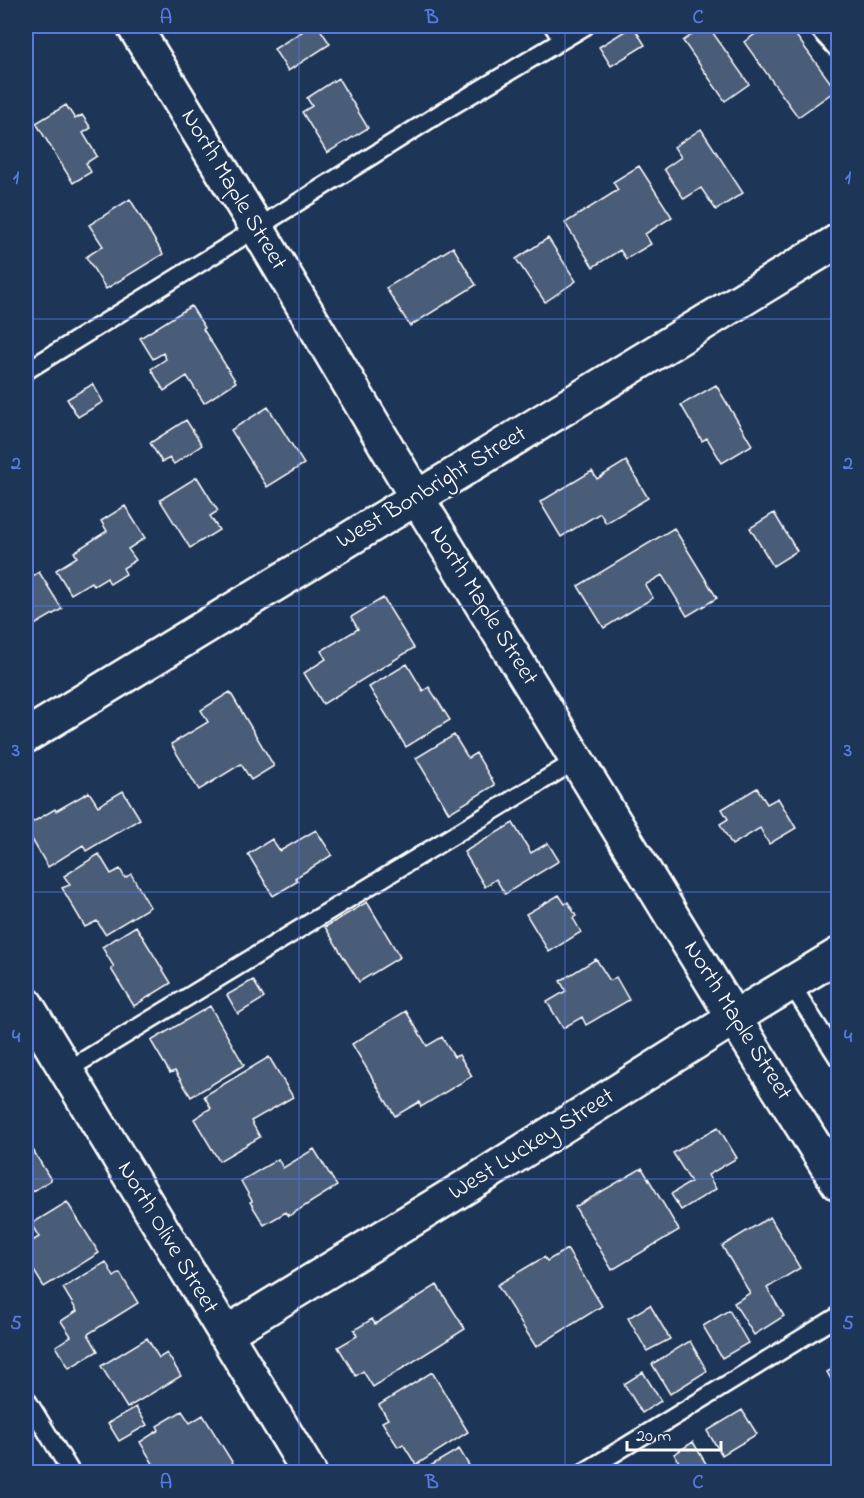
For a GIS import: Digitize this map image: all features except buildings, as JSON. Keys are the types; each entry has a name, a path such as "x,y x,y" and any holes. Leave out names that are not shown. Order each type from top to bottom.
{"street":[{"name":"North Maple Street","path":"134,26 417,498 734,1018 838,1183"},
{"name":"West Bonbright Street","path":"26,736 838,241"},
{"name":"West Luckey Street","path":"225,1334 495,1169 734,1018 838,956"},
{"name":"North Olive Street","path":"26,1004 309,1473"}],"lane":[{"path":"553,26 562,40"},
{"path":"26,371 432,118 586,26"},
{"path":"816,26 838,50"},
{"path":"66,1071 578,760"},
{"path":"791,984 838,1058"},
{"path":"584,1473 838,1316"},
{"path":"26,1398 71,1473"}]}
